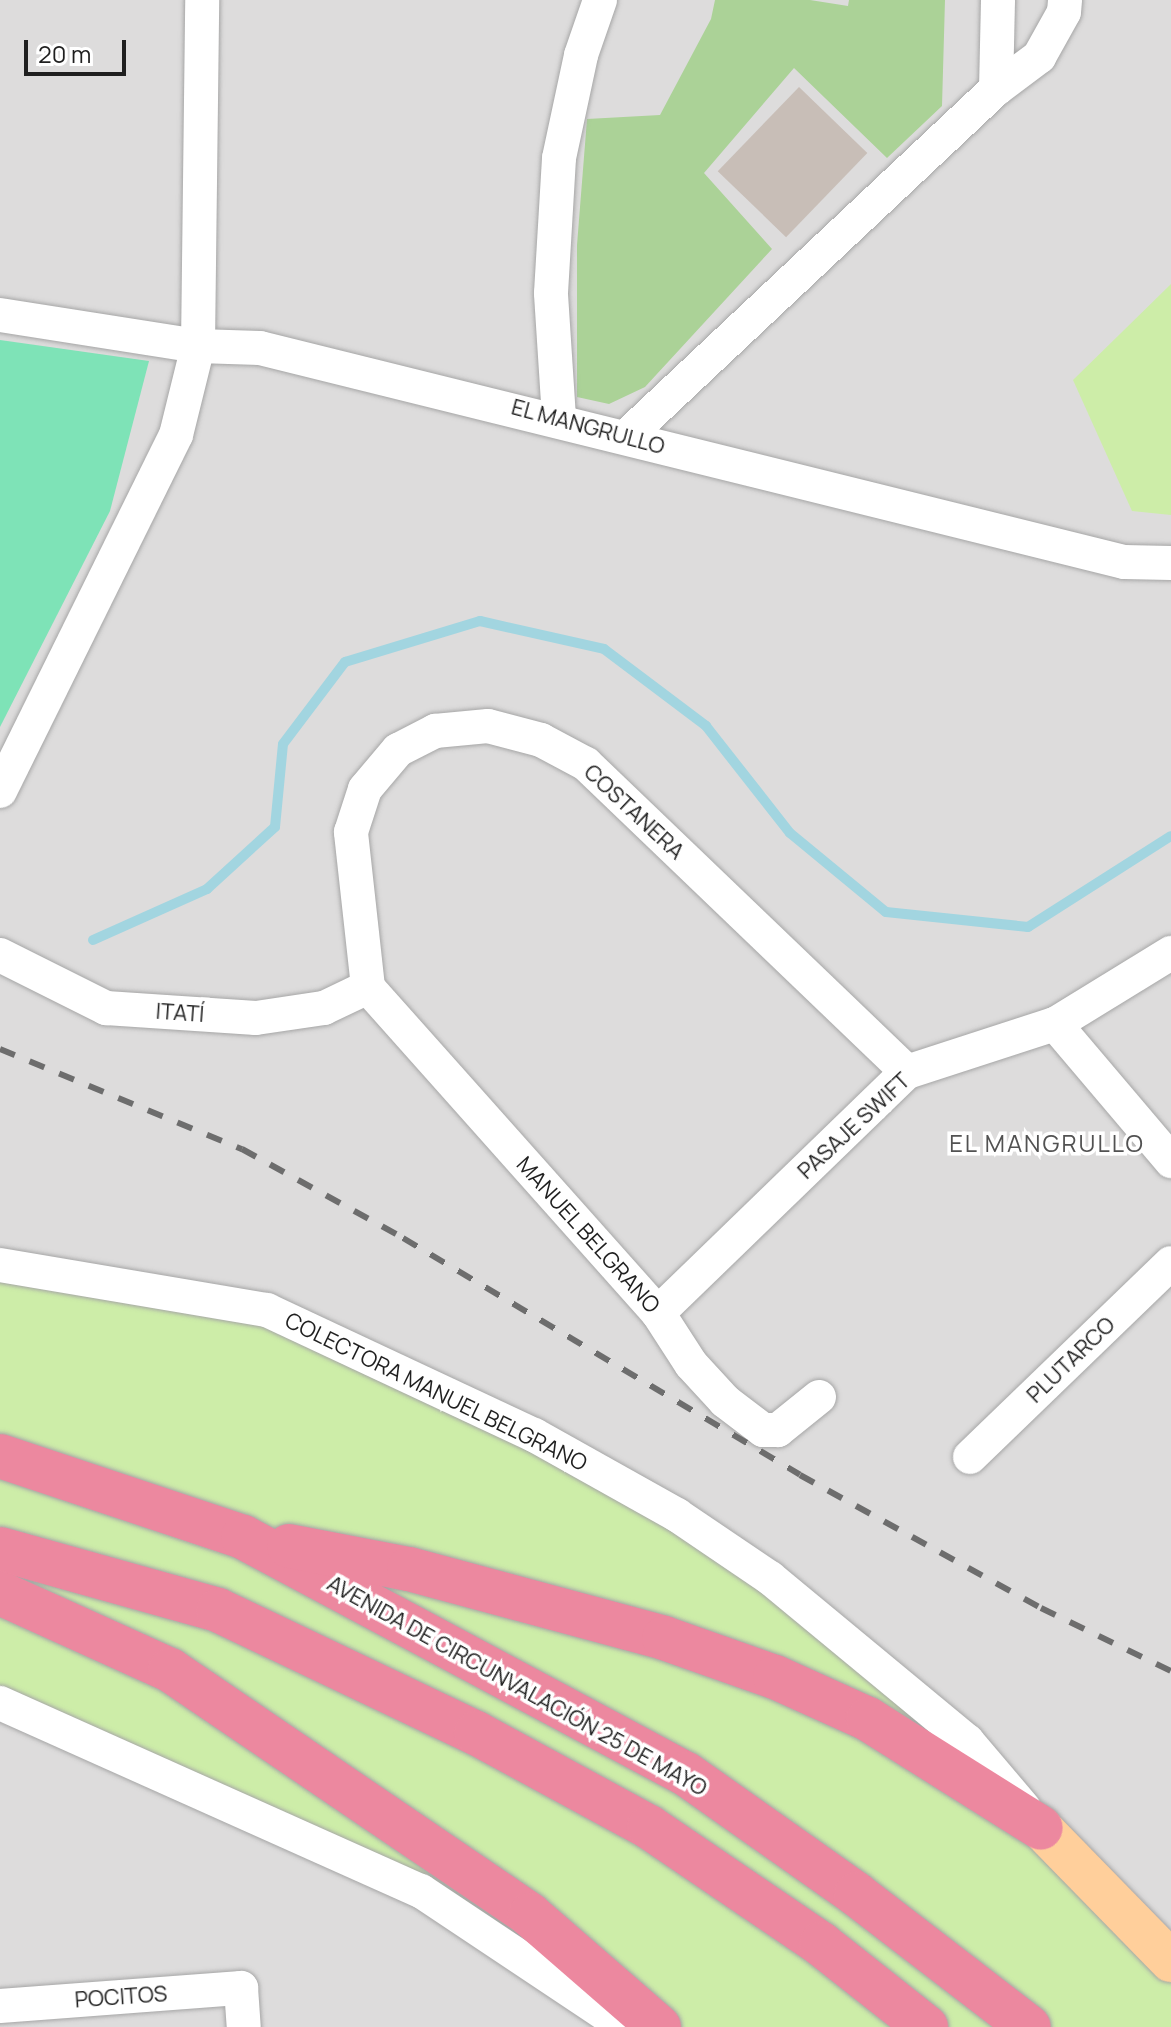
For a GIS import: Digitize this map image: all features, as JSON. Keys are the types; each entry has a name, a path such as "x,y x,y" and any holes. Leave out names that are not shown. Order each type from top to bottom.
{"highway":[{"name":"AVENIDA DE CIRCUNVALACIÓN 25 DE MAYO","path":"0,1456 243,1537 686,1774 856,1894 1028,2027"},
{"path":"243,1537 409,1569 664,1638 775,1677 868,1719 1041,1828"},
{"path":"0,1549 218,1610 476,1733 649,1827 821,1944 926,2027"},
{"path":"0,1593 170,1670 530,1915 659,2027"}],"main road":[{"name":"COLECTORA MANUEL BELGRANO","path":"1041,1828 1171,1961"}],"street":[{"path":"0,791 176,435 198,346 202,0"},
{"path":"559,418 551,293 559,158 581,55 600,0"},
{"path":"996,89 998,0"},
{"path":"626,437 996,89 1039,57 1064,12 1065,0"},
{"name":"EL MANGRULLO","path":"0,315 198,346 260,348 559,418 1124,562 1171,563"},
{"name":"COSTANERA","path":"368,987 351,832 365,789 398,750 435,731 488,726 541,740 586,764 907,1072"},
{"name":"PASAJE SWIFT","path":"658,1313 907,1072 1055,1024 1171,953"},
{"name":"ITATÍ","path":"0,955 106,1008 256,1018 324,1008 368,987"},
{"name":"MANUEL BELGRANO","path":"368,987 658,1313 691,1364 725,1401 763,1430 778,1430 819,1397"},
{"path":"1055,1024 1171,1161"},
{"name":"PLUTARCO","path":"970,1457 1171,1263"},
{"name":"COLECTORA MANUEL BELGRANO","path":"0,1265 267,1310 534,1435 677,1515 859,1647 967,1741 1041,1828"},
{"path":"0,1703 421,1891 625,2027"},
{"name":"POCITOS","path":"0,2006 241,1988 244,2027"}],"shaded area":[{"path":"0,0 1171,0 1171,2027 0,2027"}],"green space":[{"path":"715,0 810,0 848,6 849,0 945,0 942,106 887,158 794,68 704,173 772,249 645,387 609,404 577,397 577,245 587,119 660,115 711,19"},
{"path":"1171,284 1171,515 1132,511 1073,380"},
{"path":"0,340 149,361 110,511 0,727"},
{"path":"0,1265 267,1310 770,1578 1171,1961 1171,2027 625,2027 421,1891 0,1703"}],"building":[{"path":"799,87 867,153 786,237 718,171"}],"waterway":[{"path":"93,940 207,889 275,827 283,744 345,662 480,621 604,649 706,726 790,833 886,912 1028,927 1171,836"}],"railway":[{"path":"0,1049 242,1149 403,1238 800,1475 1041,1608 1171,1671"}],"district":[{"name":"EL MANGRULLO","path":"1047,1143"}]}
